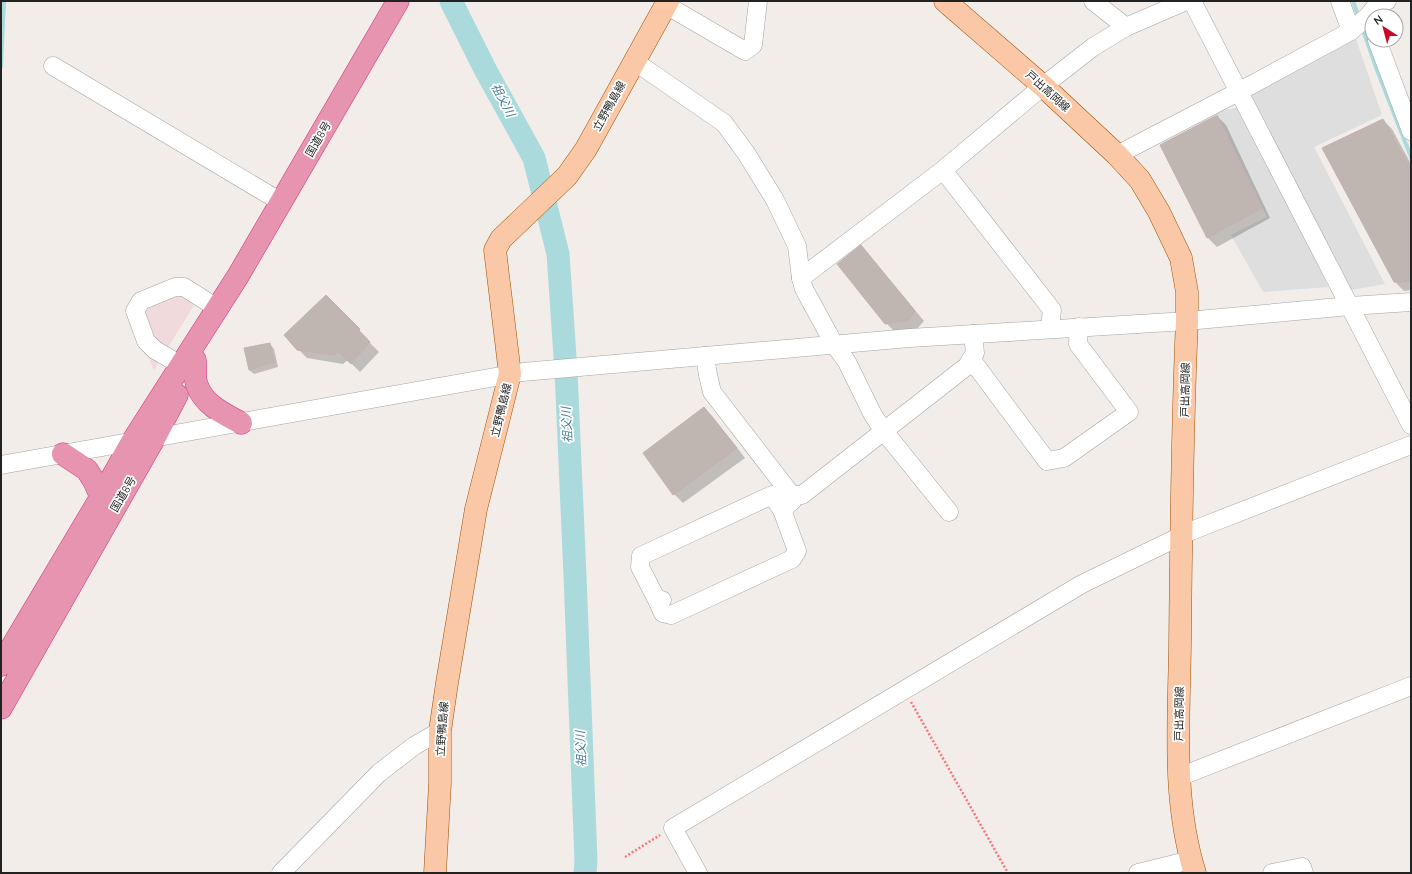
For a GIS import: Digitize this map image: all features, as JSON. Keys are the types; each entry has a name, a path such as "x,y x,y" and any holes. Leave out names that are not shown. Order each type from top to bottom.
{"highway":[{"name":"国道8号","path":"1,665 132,442 188,363 398,1"},
{"name":"国道8号","path":"1,708 155,437 188,363 217,308 238,276"},
{"path":"188,363 196,385 205,399 219,411 241,423"},
{"path":"63,454 87,470 101,497"}],"main road":[{"name":"戸出高岡線","path":"945,1 1042,86 1117,155 1140,180 1159,212 1181,258 1187,292 1187,321 1181,535 1179,776 1184,830 1193,867"},
{"name":"立野鴨島線","path":"435,873 440,783 440,732 447,683 476,509 516,373 495,250 501,239 567,176 586,149 667,3"}],"street":[{"path":"667,3 745,51 753,45 758,1"},
{"path":"1093,1 1126,27"},
{"path":"801,278 943,170 1042,86 1093,47 1126,27 1186,1"},
{"path":"1192,1 1240,91 1411,425"},
{"path":"1340,1 1362,21"},
{"path":"1117,155 1240,91 1362,21 1377,5 1387,1"},
{"path":"1380,48 1411,131"},
{"path":"634,61 724,123 746,153 778,207 797,246 804,289 834,344 847,362 873,415 883,430 945,503"},
{"path":"54,66 281,202"},
{"path":"943,170 1052,310 1050,328"},
{"path":"188,363 155,350 146,341 135,311 140,301 175,287 184,288 217,308"},
{"path":"1,465 516,373 834,344 1050,328 1187,321 1411,302"},
{"path":"971,359 1023,436 1047,461 1064,458 1129,412 1078,344 1079,327"},
{"path":"705,356 712,392 790,493 802,495 883,430 967,366 975,353 973,334"},
{"path":"698,873 672,828 1082,584 1181,535 1411,445"},
{"path":"772,495 782,510 796,545 797,551 792,559 671,615 664,614 660,601 640,567 641,556 772,495"},
{"path":"782,510 793,500 795,495"},
{"path":"1179,776 1411,686"},
{"path":"282,873 379,773 414,746 440,732"},
{"path":"1138,873 1193,867"},
{"path":"1272,873 1302,867 1304,873"}],"path":[{"path":"904,690 1008,873"},
{"path":"625,857 672,828"}],"shaded area":[{"path":"1355,36 1382,115 1314,147 1385,284 1351,290 1252,97 1253,89"},
{"path":"1243,107 1328,287 1263,292 1231,235 1267,217 1215,111"},
{"path":"177,279 201,294 154,370 126,306"}],"building":[{"path":"1217,115 1262,208 1207,238 1160,145"},
{"path":"1383,119 1411,170 1411,281 1394,282 1322,148"},
{"path":"861,245 915,311 909,320 885,324 837,264"},
{"path":"326,295 360,329 359,331 370,342 351,364 338,351 334,355 297,350 284,335"},
{"path":"270,343 274,362 249,370 244,348"},
{"path":"704,407 737,448 673,495 643,453"}],"waterway":[{"path":"1,67 4,1"},
{"name":"祖父川","path":"451,1 486,71 534,158 558,254 566,371 575,576 586,861 585,873"},
{"path":"1353,1 1359,18"},
{"path":"1362,27 1411,157"}]}
